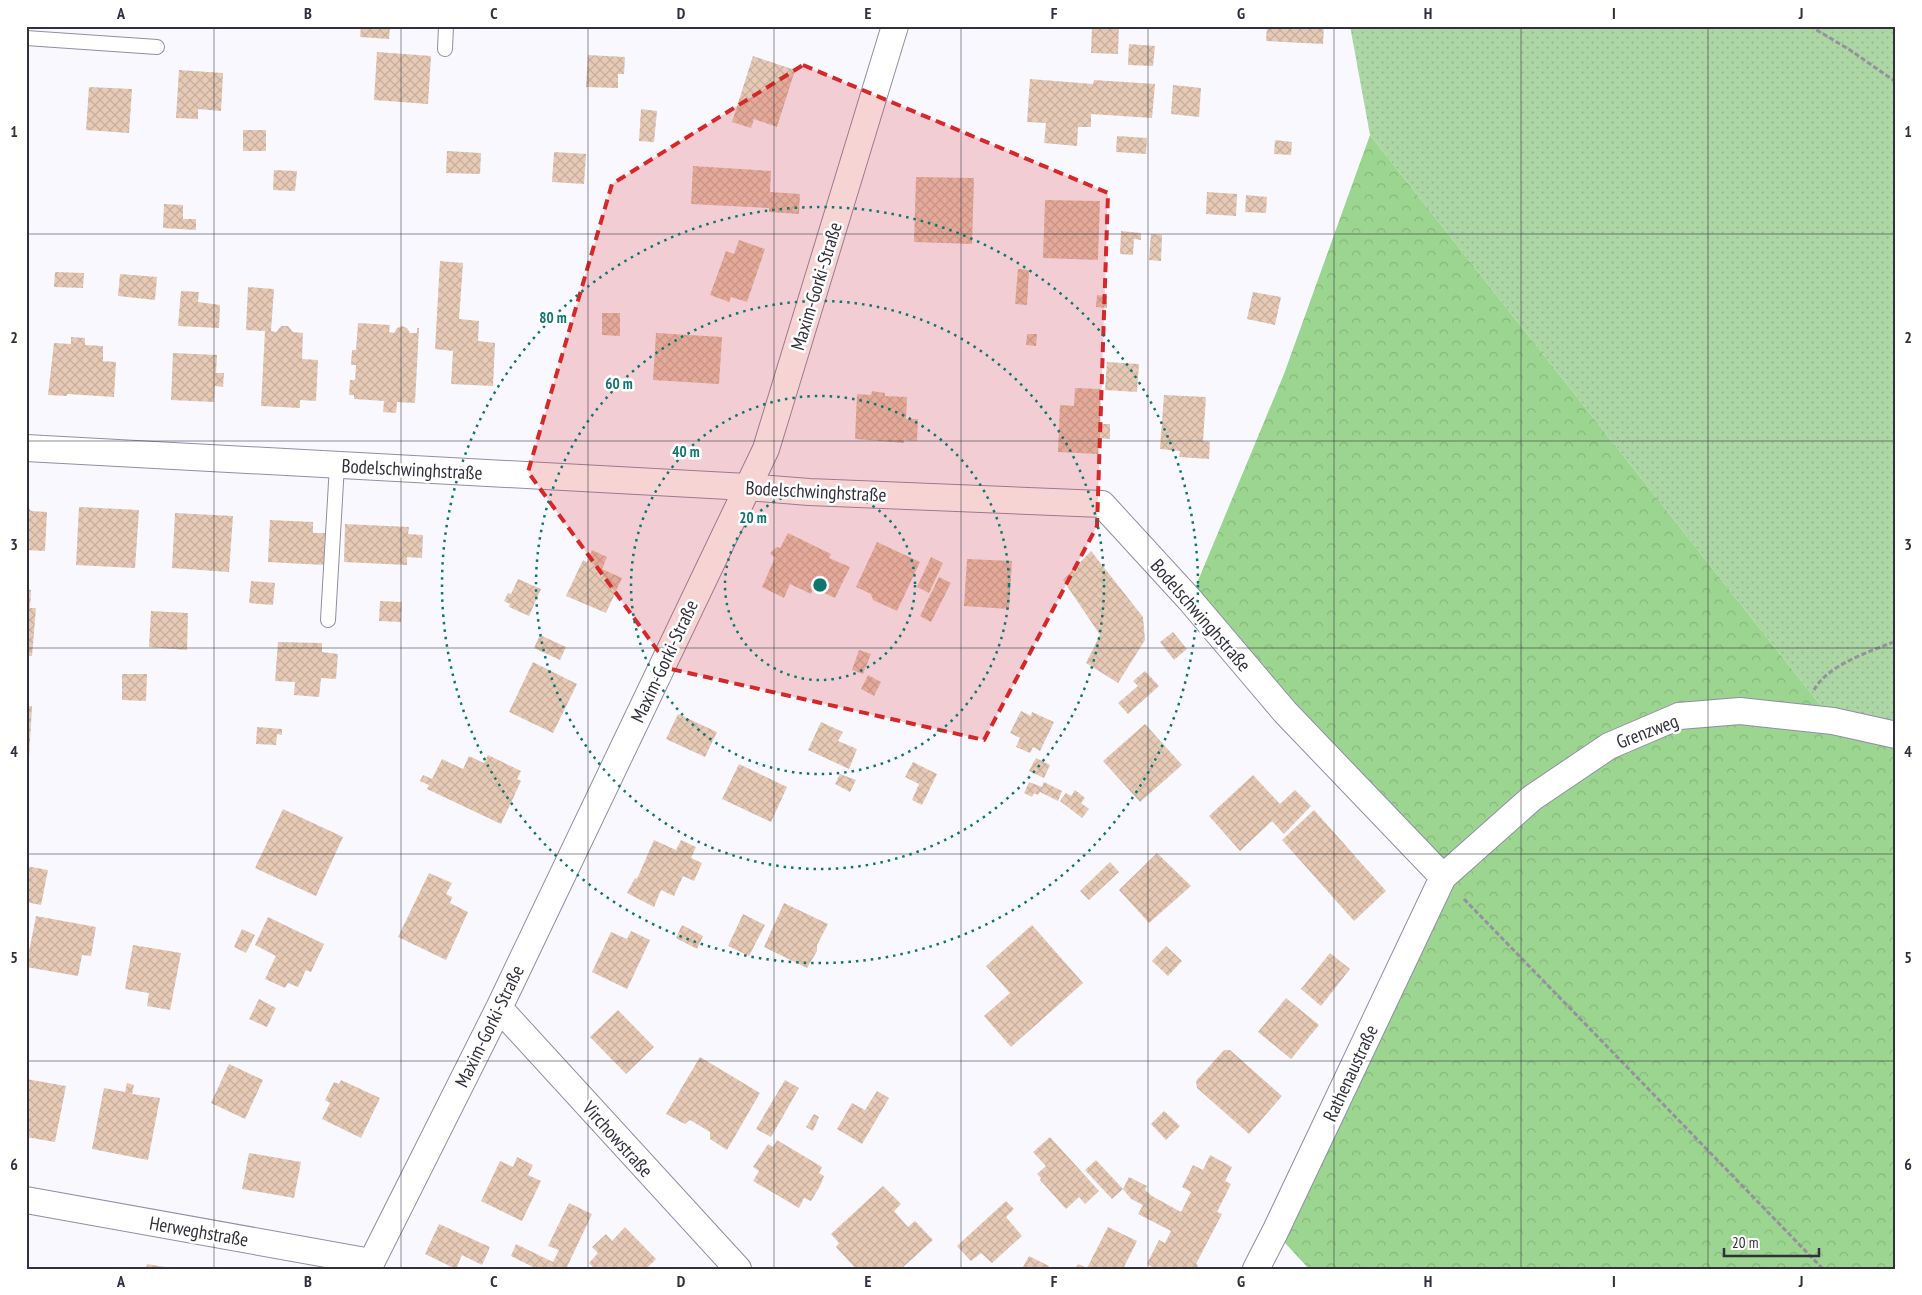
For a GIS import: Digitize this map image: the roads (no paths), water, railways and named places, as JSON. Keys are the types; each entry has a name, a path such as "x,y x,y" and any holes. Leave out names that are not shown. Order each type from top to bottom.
{"street":[{"name":"Maxim-Gorki-Straße","path":"369,1265 499,1008 766,449 895,26"},
{"name":"Bodelschwinghstraße","path":"26,448 747,487 809,492 1102,504 1190,600 1285,712 1443,877"},
{"name":"Grenzweg","path":"1443,877 1532,798 1609,746 1679,716 1740,711 1833,721 1896,735"},
{"name":"Rathenaustraße","path":"1256,1269 1443,877"},
{"name":"Virchowstraße","path":"499,1008 738,1269"},
{"name":"Herweghstraße","path":"26,1200 369,1265"}],"lane":[{"path":"445,49 446,26"},
{"path":"26,38 157,47"},
{"path":"328,620 337,465"}]}
